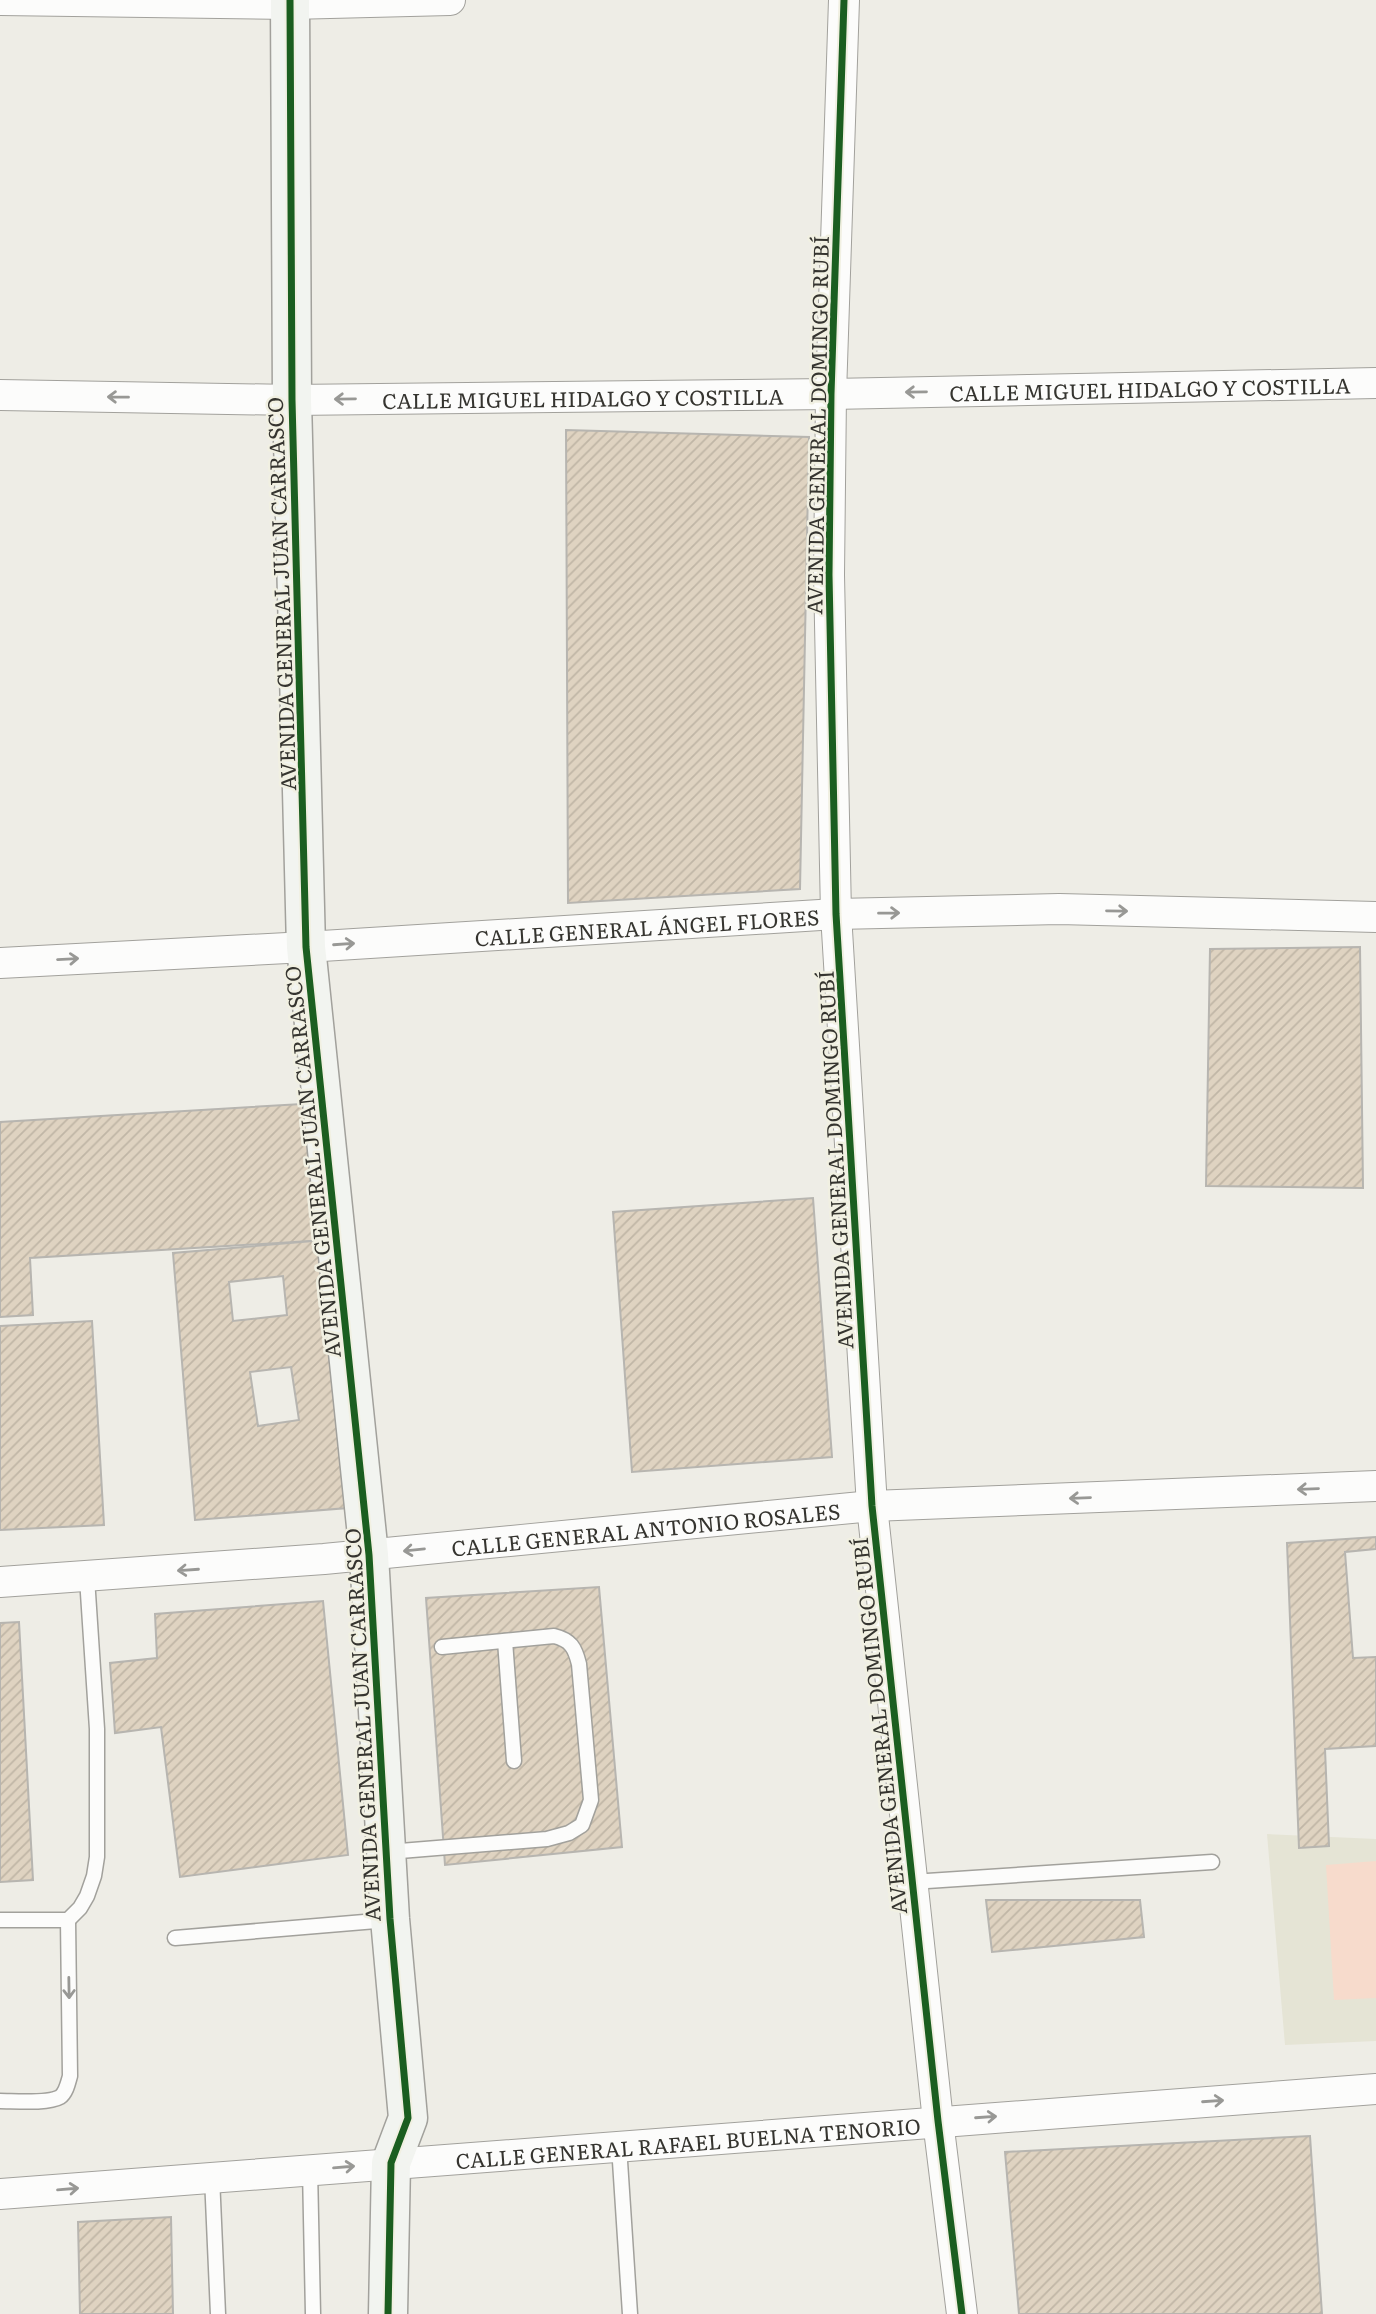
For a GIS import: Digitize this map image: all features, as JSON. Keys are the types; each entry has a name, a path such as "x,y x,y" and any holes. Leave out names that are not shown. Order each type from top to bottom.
{"street":[{"path":"0,1 450,0"},
{"name":"AVENIDA GENERAL DOMINGO RUBÍ","path":"844,0 831,394 829,575 836,914 873,1506 938,2121 962,2314"},
{"name":"AVENIDA GENERAL JUAN CARRASCO","path":"290,2 292,400 306,947 369,1555 390,1919 408,2118 391,2163 388,2314"},
{"name":"CALLE MIGUEL HIDALGO Y COSTILLA","path":"0,395 292,400 831,394 1376,383"},
{"name":"CALLE GENERAL ÁNGEL FLORES","path":"0,963 836,914 1059,909 1376,917"},
{"name":"CALLE GENERAL ANTONIO ROSALES","path":"0,1582 87,1578 369,1555 873,1506 1376,1486"},
{"name":"CALLE GENERAL RAFAEL BUELNA TENORIO","path":"0,2194 1376,2089"}],"lane":[{"path":"0,1920 68,1920 88,1896 94,1876 97,1857 97,1730 87,1578"},
{"path":"386,1852 547,1839 569,1833 582,1825 591,1800 576,1649 566,1639 554,1636 442,1647"},
{"path":"505,1641 514,1761"},
{"path":"912,1882 1212,1862"},
{"path":"175,1938 390,1919"},
{"path":"0,2101 51,2099 60,2097 66,2090 70,2076 68,1920"},
{"path":"619,2146 630,2314"},
{"path":"310,2169 313,2314"},
{"path":"212,2177 218,2314"}],"shaded area":[{"path":"1267,1834 1376,1839 1376,2041 1285,2045"},
{"path":"1376,1861 1376,1998 1334,2000 1326,1865"}],"building":[{"path":"566,430 809,437 800,889 568,903"},
{"path":"1360,947 1363,1188 1206,1186 1210,949"},
{"path":"319,1103 327,1240 30,1258 33,1315 0,1317 0,1122"},
{"path":"813,1198 832,1457 632,1472 613,1212"},
{"path":"325,1240 348,1508 195,1520 173,1253","holes":["283,1276 287,1315 233,1321 229,1282","291,1367 299,1420 258,1426 250,1372"]},
{"path":"92,1321 104,1525 0,1530 0,1326"},
{"path":"1376,1537 1376,1549 1345,1552 1353,1658 1376,1657 1376,1746 1325,1749 1329,1846 1299,1848 1287,1543"},
{"path":"599,1587 622,1847 445,1865 426,1598"},
{"path":"323,1601 348,1855 180,1877 161,1727 115,1733 110,1663 157,1658 155,1614"},
{"path":"19,1622 33,1880 0,1882 0,1623"},
{"path":"986,1900 1140,1900 1144,1937 992,1952"},
{"path":"1310,2136 1322,2314 1019,2314 1005,2152"},
{"path":"171,2217 173,2314 80,2314 78,2222"}],"cycle path":[{"path":"290,0 292,400 306,947 369,1555 390,1919 408,2118 391,2163 388,2314"},
{"path":"844,0 831,394 829,575 836,914 872,1506 938,2121 962,2314"}]}
